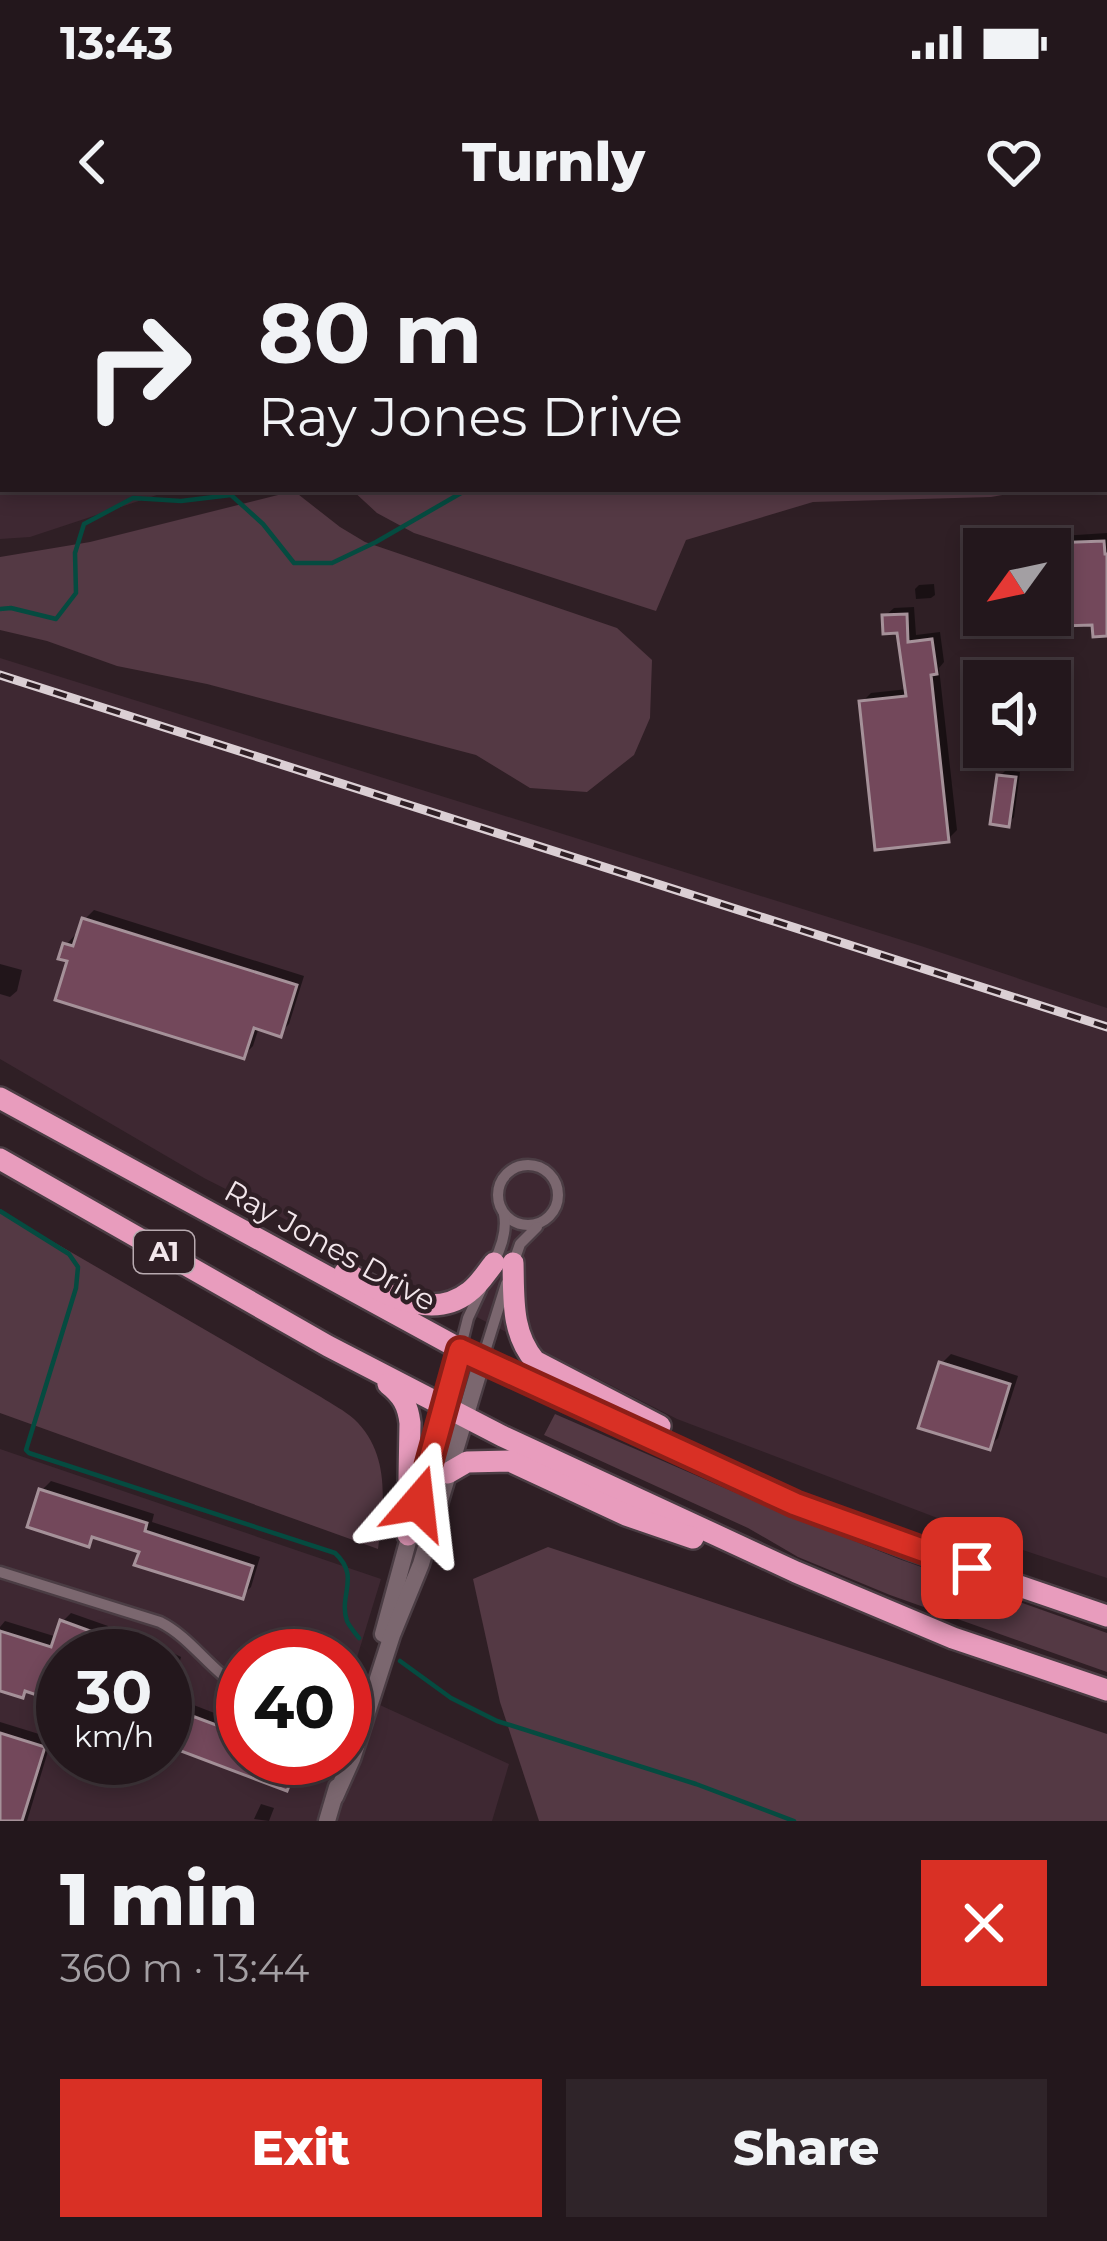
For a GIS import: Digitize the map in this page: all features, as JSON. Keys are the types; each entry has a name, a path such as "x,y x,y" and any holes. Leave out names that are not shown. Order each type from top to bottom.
{"highway":[{"name":"Ray Jones Drive","path":"0,1098 482,1361 795,1504 1107,1616"},
{"name":"A1","path":"0,1159 455,1412 796,1572 953,1638 1107,1690"},
{"path":"212,1216 265,1230 412,1304 464,1296 504,1263 514,1315 526,1351 535,1361 739,1465 795,1504"},
{"path":"370,1368 401,1394 408,1408 408,1534"},
{"path":"448,1473 467,1462 510,1461 626,1515 796,1572"}],"street":[{"path":"335,1797 421,1564 448,1473 455,1412 460,1350 468,1318 504,1263 554,1211 558,1192 549,1173 533,1165 516,1167 502,1178 497,1198 505,1226 500,1251 504,1263 482,1361 455,1412 408,1534 372,1672"},
{"path":"503,1214 526,1226 544,1222"},
{"path":"0,1572 160,1622 216,1670"},
{"path":"327,1821 338,1785"}],"shaded area":[{"path":"0,492 166,492 30,537 0,539"},
{"path":"295,492 365,542 617,628 652,660 650,718 634,755 587,792 530,788 476,755 207,684 117,666 0,630 0,557 90,542"},
{"path":"354,492 1019,492 991,497 813,502 686,540 656,611 414,533 377,513"},
{"path":"0,658 1107,1008 1107,1578 677,1419 204,1178 0,1059"},
{"path":"0,1211 354,1419 374,1448 382,1480 378,1549 0,1413"},
{"path":"555,1414 899,1559 1107,1633 1107,1672 798,1557 748,1528 544,1435"},
{"path":"0,1449 381,1579 366,1629 216,1629 216,1785 372,1785 372,1701 509,1764 492,1821 0,1821"},
{"path":"548,1547 1107,1734 1107,1821 539,1821 500,1702 473,1579"}],"building":[{"path":"1104,541 1107,636 1093,637 1092,625 1071,626 1071,542"},
{"path":"907,614 908,642 932,639 937,674 931,675 949,842 875,850 859,701 906,696 897,633 883,634 882,615"},
{"path":"997,775 1016,777 1009,827 990,824"},
{"path":"82,918 297,985 281,1037 254,1028 244,1059 55,1000 67,961 58,959 63,943 73,946"},
{"path":"939,1362 1010,1384 990,1450 918,1428"},
{"path":"39,1489 147,1523 145,1531 253,1566 243,1599 134,1565 139,1552 92,1537 89,1547 27,1527"},
{"path":"60,1620 85,1629 57,1629"},
{"path":"0,1631 36,1642 36,1695 25,1691 23,1698 0,1691"},
{"path":"192,1716 216,1725 216,1764 192,1755"},
{"path":"0,1733 36,1744 36,1776 22,1821 0,1821"}],"waterway":[{"path":"0,609 56,619 76,593 75,553 84,524 133,498 181,501 231,495 263,524 294,563 332,563 463,492"},
{"path":"0,1211 69,1254 78,1267 76,1288 26,1450 335,1553 347,1570 345,1612 353,1629"},
{"path":"400,1661 451,1698 497,1721 696,1784 794,1821"}],"railway":[{"path":"0,675 1107,1027"}],"route":[{"path":"418,1503 460,1350 795,1504 972,1568"}]}
